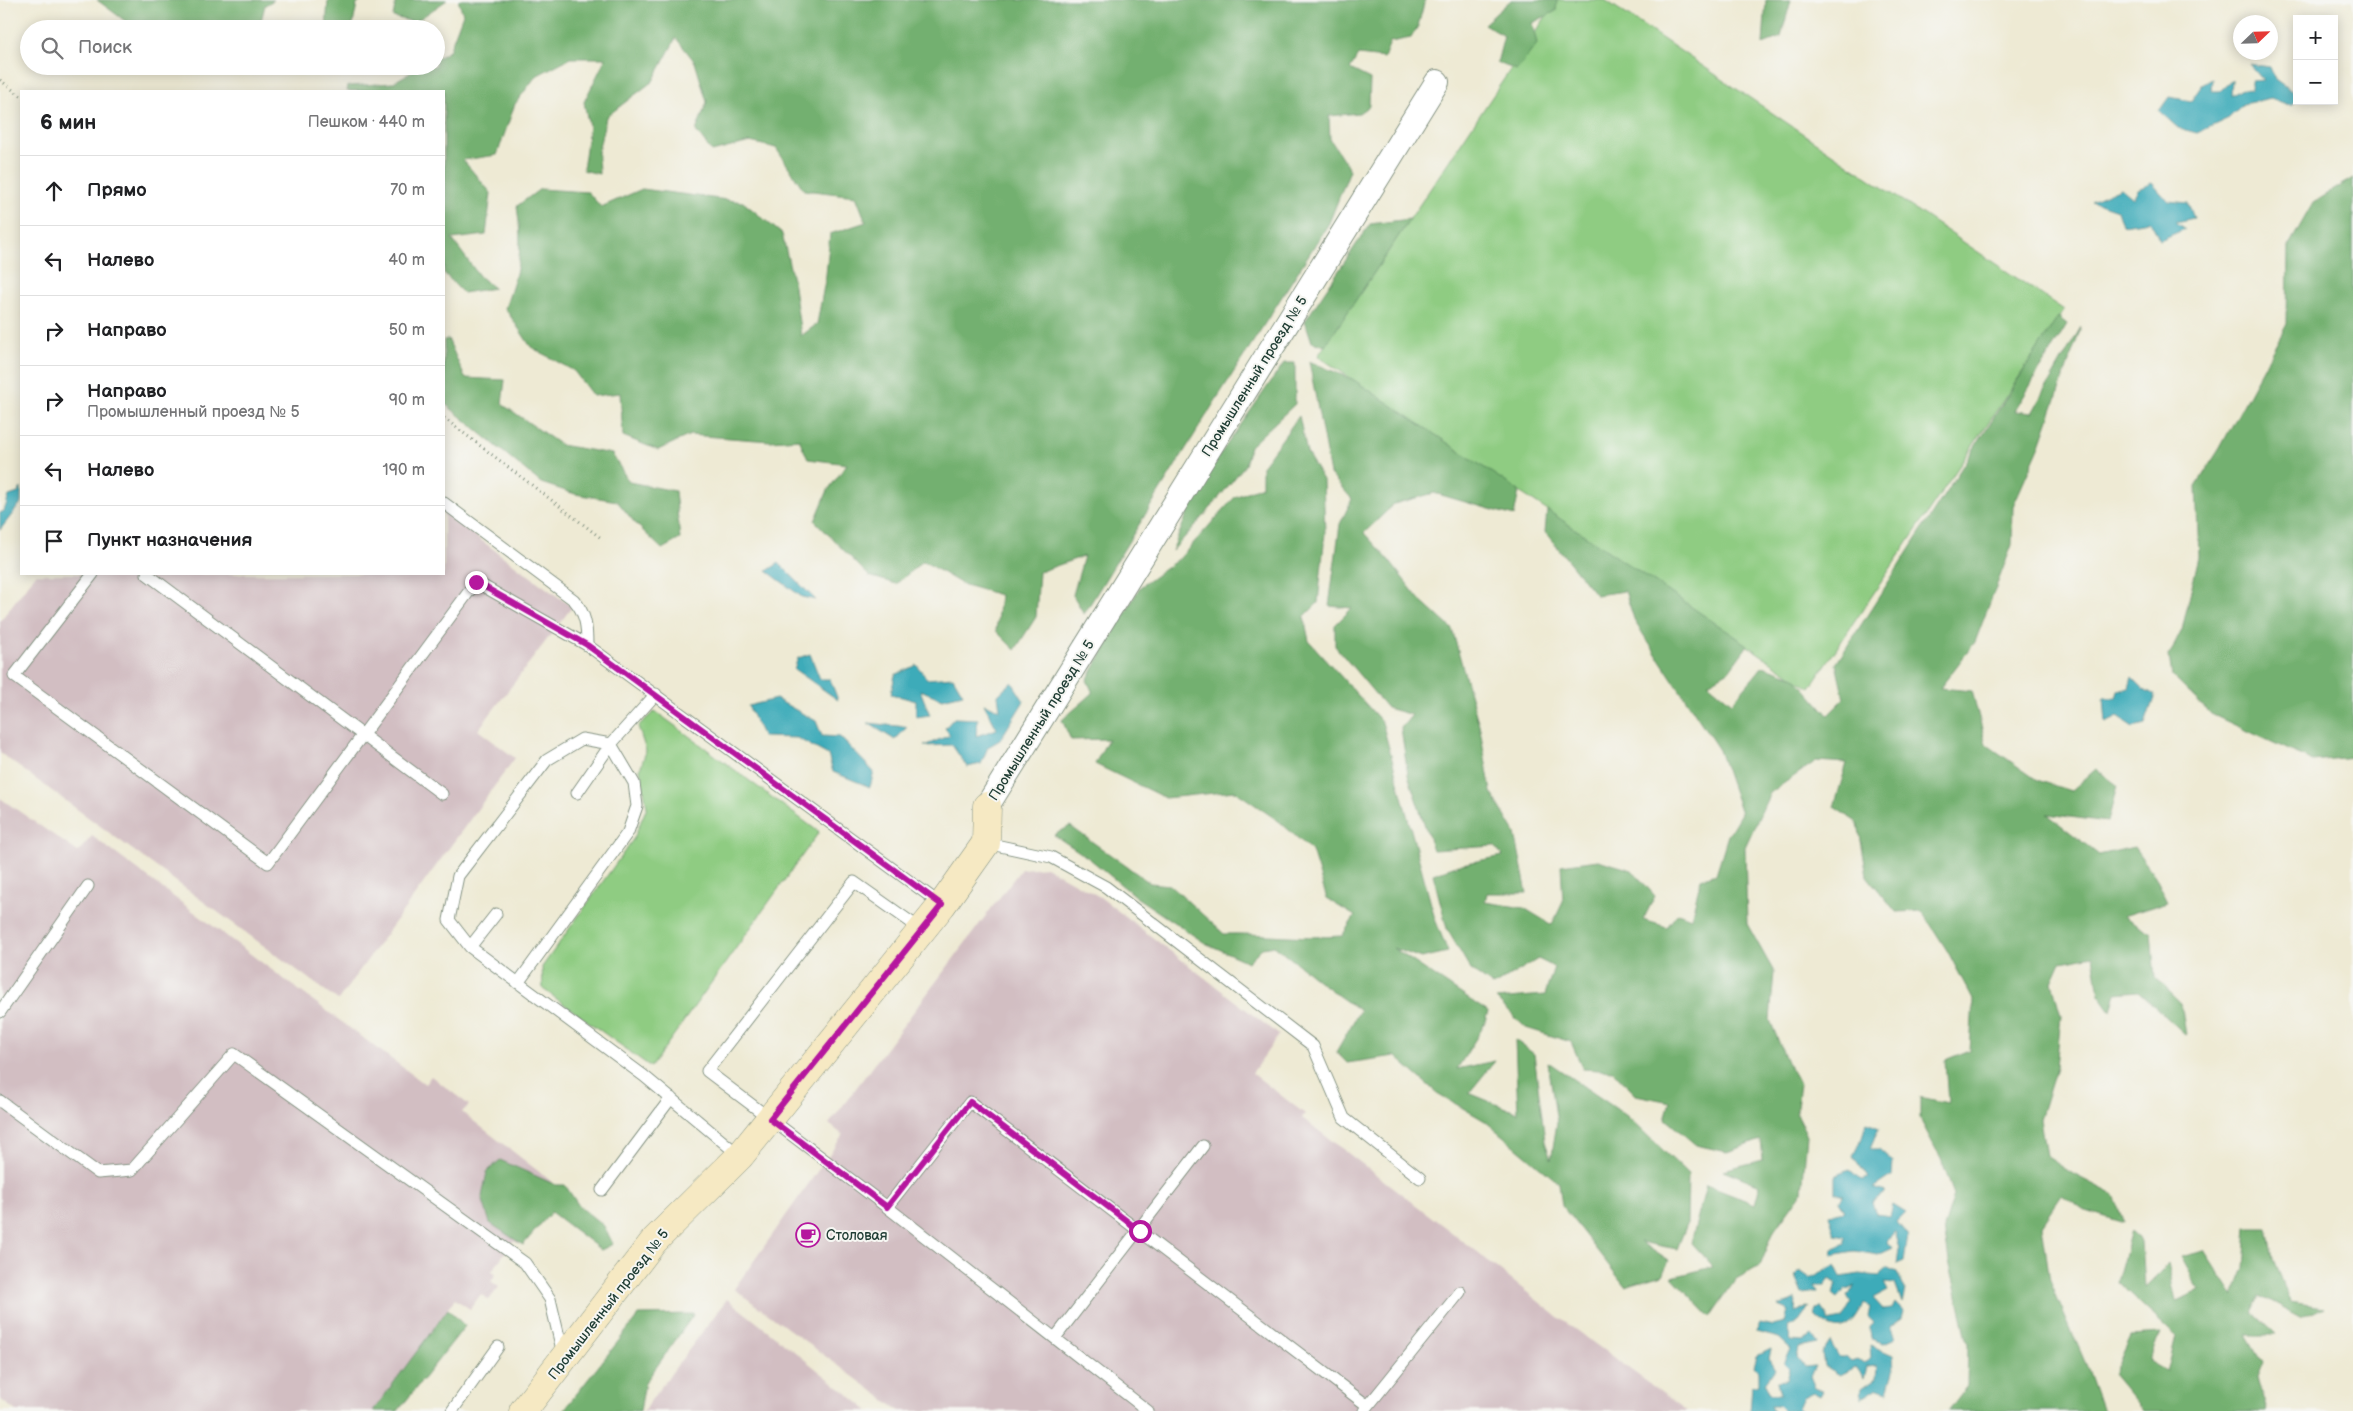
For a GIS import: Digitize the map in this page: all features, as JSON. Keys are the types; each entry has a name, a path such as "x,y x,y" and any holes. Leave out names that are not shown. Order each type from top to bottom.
{"street":[{"name":"Промышленный проезд № 5","path":"523,1411 654,1242 740,1156 942,905 986,843 987,806 1437,82"}],"lane":[{"path":"445,504 574,600 581,607 587,622 587,645"},
{"path":"92,575 14,676 268,863 476,582 587,645 942,905"},
{"path":"148,575 442,794"},
{"path":"577,793 611,744 656,694"},
{"path":"611,744 582,740 547,760 458,876 449,920 470,947 644,1076 740,1156"},
{"path":"518,982 628,832 636,806 634,783 611,744"},
{"path":"986,843 1051,856 1106,887 1290,1028 1313,1046 1344,1118 1420,1178"},
{"path":"922,930 854,882 707,1071 887,1207 1148,1411"},
{"path":"0,1012 88,886"},
{"path":"470,947 496,914"},
{"path":"0,1101 98,1173 132,1170 234,1054 525,1263 550,1299 564,1358"},
{"path":"602,1190 671,1098"},
{"path":"887,1207 970,1102 1140,1231 1366,1408 1460,1292"},
{"path":"1055,1338 1140,1231 1203,1146"},
{"path":"452,1411 498,1347"}],"path":[{"path":"0,80 20,95"},
{"path":"445,419 601,538"}],"shaded area":[{"path":"445,514 572,607 478,730 515,758 338,1000 0,753 0,621 35,575 445,575"},
{"path":"0,798 78,852 92,836 425,1084 431,1076 469,1105 462,1112 556,1185 523,1245 513,1241 492,1271 496,1274 491,1281 499,1287 489,1300 481,1294 470,1309 455,1299 373,1411 16,1411 0,1399"},
{"path":"1046,867 1100,897 1279,1035 1252,1073 1305,1114 1302,1118 1450,1231 1558,1317 1687,1411 900,1411 734,1289 843,1135 829,1124 1021,869"},
{"path":"727,1299 795,1352 869,1411 643,1411"}],"green space":[{"path":"97,0 274,0 265,5 261,20 124,20"},
{"path":"328,0 363,0 357,4 354,20 327,20"},
{"path":"396,0 447,0 418,20 393,17"},
{"path":"458,0 1425,0 1418,26 1411,38 1390,42 1384,58 1358,55 1350,69 1370,79 1369,106 1359,113 1329,116 1330,139 1350,170 1329,223 1214,403 1084,614 1073,595 1084,556 1039,572 1036,617 1015,650 996,631 1000,595 962,584 923,561 896,584 869,576 815,521 828,490 847,464 808,459 799,439 770,441 690,435 658,450 623,436 620,393 593,396 574,371 531,347 505,308 519,258 520,235 517,206 540,189 588,192 601,207 642,189 743,202 782,234 793,280 801,336 817,324 826,275 830,234 866,222 856,196 804,190 776,148 750,142 712,152 696,131 707,102 695,62 676,38 653,81 606,117 598,152 599,174 583,170 589,127 584,102 606,58 570,58 536,76 515,104 497,155 463,160 491,193 486,235 452,239 480,277 494,288 463,293 445,274 445,90 347,90 348,86 392,83 406,75 445,75 445,53 449,51 463,14"},
{"path":"1511,0 1557,0 1556,11 1532,23 1537,44 1517,70 1497,63 1504,36 1484,24"},
{"path":"1557,0 1605,0 2064,310 1810,688 1318,356"},
{"path":"1766,0 1791,0 1781,37 1763,44"},
{"path":"2353,178 2353,757 2313,761 2211,714 2172,676 2169,656 2182,630 2199,556 2196,486 2220,448 2287,324 2288,247 2313,203"},
{"path":"1410,219 1325,346 1312,342 1305,321 1370,224"},
{"path":"2058,317 2067,324 2015,411 2032,413 2081,327 2040,445 2013,506 2012,545 1975,642 1940,688 1972,691 1986,744 2037,780 2071,791 2096,769 2117,785 2108,822 2047,814 2099,855 2134,847 2155,876 2168,902 2123,916 2151,933 2155,978 2181,1003 2186,1035 2138,991 2116,993 2111,1011 2099,994 2093,956 2061,962 2052,982 2061,1016 2056,1068 2040,1119 2046,1156 2073,1174 2114,1195 2125,1223 2083,1210 2062,1195 2042,1225 2050,1281 2088,1369 2103,1411 1948,1411 1967,1386 1968,1343 1949,1261 1944,1228 1954,1195 1941,1159 1920,1119 1920,1097 1948,1103 1945,1060 1970,1050 1973,1000 1948,952 1922,911 1896,912 1867,876 1858,823 1834,807 1847,763 1816,761 1770,793 1745,847 1747,924 1774,972 1770,1020 1787,1062 1800,1084 1796,1114 1807,1135 1802,1192 1774,1231 1760,1266 1736,1279 1710,1317 1672,1277 1713,1267 1691,1243 1706,1185 1755,1204 1760,1185 1723,1170 1763,1160 1761,1140 1727,1152 1696,1145 1665,1119 1670,1102 1636,1095 1613,1071 1583,1069 1571,1042 1526,1028 1496,999 1545,995 1554,967 1538,959 1493,986 1471,970 1447,929 1433,874 1462,864 1503,856 1494,846 1433,850 1408,775 1401,728 1412,715 1387,708 1335,646 1335,625 1352,608 1329,606 1340,524 1352,499 1330,474 1309,361 1354,380 1519,491 1514,516 1434,493 1394,504 1364,533 1387,558 1419,599 1452,629 1480,729 1491,792 1515,833 1527,893 1487,893 1485,902 1524,908 1552,925 1563,902 1561,865 1598,860 1632,870 1655,896 1643,920 1667,927 1678,913 1691,918 1701,879 1716,874 1728,835 1741,813 1719,750 1635,622 1625,591 1596,595 1545,532 1547,510 1748,645 1729,671 1708,683 1732,703 1763,666 1795,677 1828,715 1844,699 1836,664"},
{"path":"448,339 465,378 505,380 502,404 561,445 612,454 629,482 675,491 680,539 662,549 635,523 617,501 575,494 541,483 445,404 445,340"},
{"path":"1284,363 1295,363 1295,404 1250,446 1245,465 1205,515 1172,551 1200,483"},
{"path":"1299,416 1307,453 1323,480 1325,533 1318,603 1304,617 1309,641 1382,722 1435,919 1448,952 1421,958 1393,948 1488,1012 1483,1027 1457,1069 1495,1061 1469,1093 1518,1113 1515,1040 1534,1054 1545,1141 1551,1160 1557,1123 1548,1062 1627,1116 1688,1174 1687,1224 1677,1249 1640,1242 1669,1261 1662,1275 1625,1286 1562,1206 1559,1183 1485,1121 1437,1093 1395,1056 1347,1063 1336,1052 1360,1010 1274,946 1262,948 1248,962 1205,943 1136,897 1090,859 1054,835 1070,826 1150,883 1170,885 1224,934 1312,937 1342,936 1355,916 1327,899 1312,851 1280,822 1235,791 1165,798 1095,764 1108,739 1071,740 1062,720 1093,693 1087,680 1140,587 1180,558 1235,497 1262,486 1262,466"},
{"path":"655,711 819,832 651,1067 543,989 542,967 634,838 647,807 640,769 646,751 638,726"},
{"path":"500,1160 556,1185 565,1185 579,1206 604,1226 613,1244 601,1250 551,1212 523,1245 490,1223 482,1197 487,1172"},
{"path":"2247,1228 2267,1228 2273,1260 2290,1302 2323,1307 2301,1318 2260,1296 2252,1312 2277,1335 2247,1335 2263,1363 2257,1378 2267,1411 2143,1411 2113,1375 2131,1336 2161,1334 2148,1361 2167,1372 2176,1336 2117,1282 2131,1231 2142,1241 2145,1287 2168,1264 2176,1301 2200,1291 2181,1257 2204,1251 2233,1296 2244,1268"},
{"path":"448,1309 465,1326 398,1411 373,1411"},
{"path":"694,1314 645,1383 640,1411 563,1411 639,1315"}],"water":[{"path":"2249,64 2270,67 2275,79 2293,92 2293,104 2291,106 2271,98 2243,104 2229,118 2197,133 2178,128 2159,111 2169,97 2191,101 2202,85 2212,79 2211,91 2220,91 2232,80 2231,96 2242,89 2252,91 2252,81 2263,80"},
{"path":"2152,183 2168,201 2188,203 2194,218 2175,222 2185,229 2160,240 2150,221 2122,225 2117,210 2091,201 2121,188 2133,198 2138,189"},
{"path":"20,490 20,504 0,530 0,513 4,511 9,496 18,493"},
{"path":"779,563 816,600 802,597 767,571"},
{"path":"810,654 820,679 830,679 838,700 794,669 798,658"},
{"path":"917,665 927,679 953,677 963,694 942,699 920,690 930,715 916,717 916,701 891,694 895,675"},
{"path":"2132,677 2144,689 2155,695 2145,724 2133,727 2118,717 2106,723 2104,698 2116,698 2118,691 2129,688"},
{"path":"1012,682 1024,701 1000,740 988,747 981,764 967,767 952,745 924,746 950,735 945,728 954,718 978,719 976,736 997,729 984,704 1000,710 998,695"},
{"path":"776,699 816,721 822,736 840,737 874,772 870,787 833,772 828,755 797,738 763,737 748,706"},
{"path":"868,723 907,727 895,740"},
{"path":"1867,1123 1879,1128 1870,1149 1879,1149 1893,1162 1892,1176 1874,1188 1886,1192 1872,1202 1876,1214 1890,1216 1893,1205 1906,1213 1897,1222 1908,1236 1904,1261 1897,1264 1899,1249 1894,1230 1887,1241 1893,1248 1878,1255 1854,1251 1832,1255 1833,1249 1845,1243 1845,1237 1835,1235 1829,1214 1845,1211 1839,1201 1844,1195 1835,1192 1835,1176 1850,1170 1861,1180 1868,1178 1853,1156 1860,1144"},
{"path":"1835,1265 1841,1277 1860,1274 1879,1276 1888,1268 1897,1272 1905,1290 1902,1303 1895,1284 1884,1283 1888,1291 1873,1299 1883,1310 1892,1309 1895,1303 1903,1311 1901,1319 1890,1326 1895,1338 1884,1343 1871,1339 1870,1327 1874,1323 1868,1317 1870,1307 1863,1304 1854,1320 1843,1328 1830,1326 1814,1315 1816,1309 1822,1308 1828,1316 1828,1322 1842,1319 1851,1303 1847,1295 1856,1286 1845,1289 1838,1298 1833,1294 1837,1284 1830,1279 1825,1286 1815,1286 1818,1292 1802,1294 1795,1276 1800,1271 1810,1278"},
{"path":"1796,1299 1795,1312 1809,1307 1799,1321 1787,1328 1791,1341 1803,1342 1812,1335 1818,1344 1799,1348 1797,1358 1804,1367 1815,1366 1810,1376 1815,1388 1823,1391 1820,1396 1813,1392 1803,1397 1798,1408 1801,1411 1784,1411 1778,1405 1770,1405 1773,1411 1750,1411 1752,1386 1759,1384 1759,1372 1754,1366 1757,1356 1771,1349 1769,1359 1775,1369 1765,1383 1770,1394 1780,1394 1777,1381 1786,1380 1789,1369 1784,1364 1791,1349 1779,1338 1756,1332 1760,1323 1773,1326 1785,1323 1788,1310 1779,1306"},
{"path":"1830,1341 1839,1357 1846,1357 1851,1362 1857,1360 1865,1364 1871,1358 1870,1345 1893,1355 1894,1372 1888,1391 1878,1388 1861,1399 1862,1388 1876,1378 1877,1366 1867,1367 1864,1378 1856,1367 1839,1375 1824,1366 1822,1353"}],"place":[{"name":"Столовая","path":"808,1235"}],"route":[{"path":"476,582 587,645 942,905 770,1119 887,1207 970,1102 1140,1231"}]}
